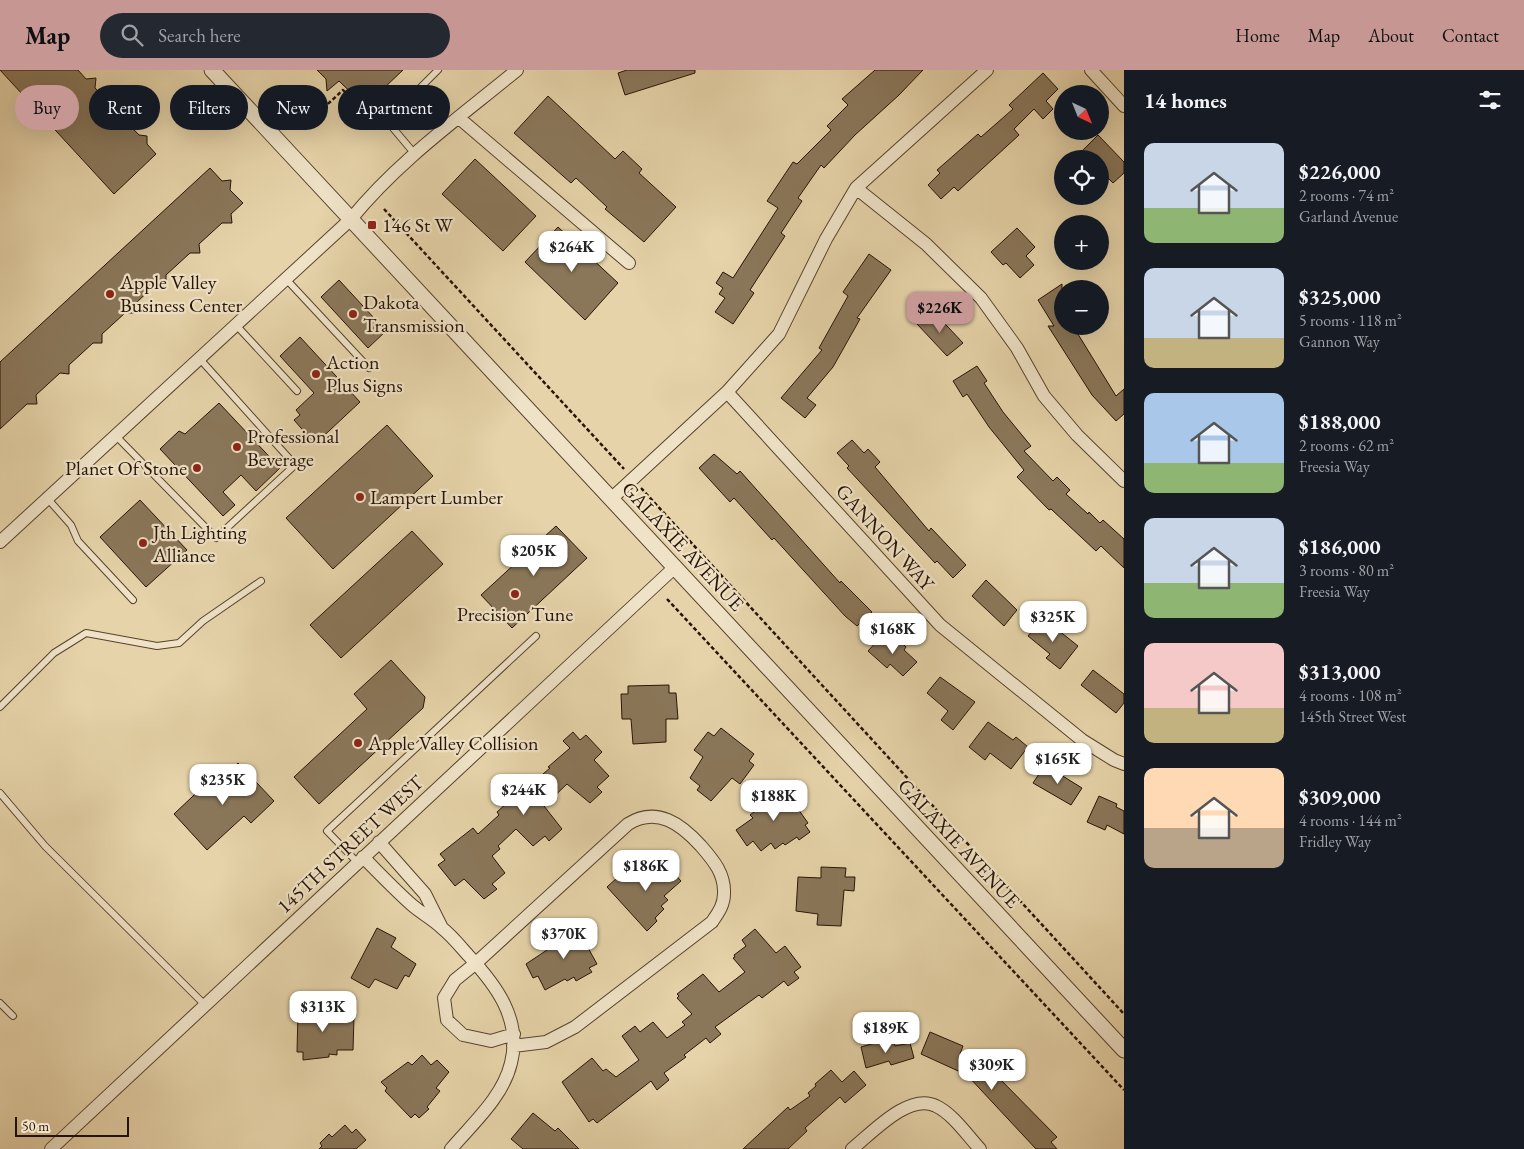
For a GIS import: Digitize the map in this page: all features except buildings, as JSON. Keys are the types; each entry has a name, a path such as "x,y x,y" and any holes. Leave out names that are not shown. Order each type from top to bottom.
{"street":[{"name":"GALAXIE AVENUE","path":"212,70 1124,1050"},
{"path":"0,542 351,219 370,196 414,153 517,70"},
{"path":"612,499 727,392 779,334 826,239 856,188 987,70"},
{"path":"1091,70 1124,106"},
{"path":"459,118 629,263"},
{"path":"856,188 926,244 981,298 1017,348 1044,396 1077,435 1124,481"},
{"name":"GANNON WAY","path":"727,392 940,625 1082,740 1124,764"},
{"name":"145TH STREET WEST","path":"51,1149 675,567"},
{"path":"645,817 664,818 682,826 712,858 722,876 724,895 722,905 712,922 705,929 561,1036 546,1042 491,1041 463,1035 447,1020 444,998 455,980 476,964 620,830 636,819 645,817"},
{"path":"379,842 426,894 443,928"},
{"path":"360,860 412,906 443,928 500,992 508,1009 514,1040 512,1062 499,1091 451,1149"},
{"path":"852,1149 900,1110 911,1104 923,1102 936,1106 947,1114 980,1149"}],"lane":[{"path":"414,153 387,121 438,70"},
{"path":"286,279 369,368"},
{"path":"236,325 297,390"},
{"path":"116,435 216,538 252,505 295,465 199,358"},
{"path":"47,498 71,525 78,541 133,600"},
{"path":"0,707 54,653 86,633 157,646 179,643 203,621 260,581"},
{"path":"360,860 327,831 536,636"},
{"path":"0,793 45,846 205,1005"},
{"path":"0,1003 13,1016"}],"path":[{"path":"328,104 338,95"},
{"path":"384,209 1124,1014"},
{"path":"667,599 1124,1090"}],"place":[{"name":"146 St W","path":"372,225"},
{"name":"Apple Valley Business Center","path":"110,294"},
{"name":"Dakota Transmission","path":"353,314"},
{"name":"Action Plus Signs","path":"316,374"},
{"name":"Professional Beverage","path":"237,447"},
{"name":"Planet Of Stone","path":"197,468"},
{"name":"Lampert Lumber","path":"360,497"},
{"name":"Jth Lighting Alliance","path":"143,543"},
{"name":"Precision Tune","path":"515,594"},
{"name":"Apple Valley Collision","path":"358,743"}]}
